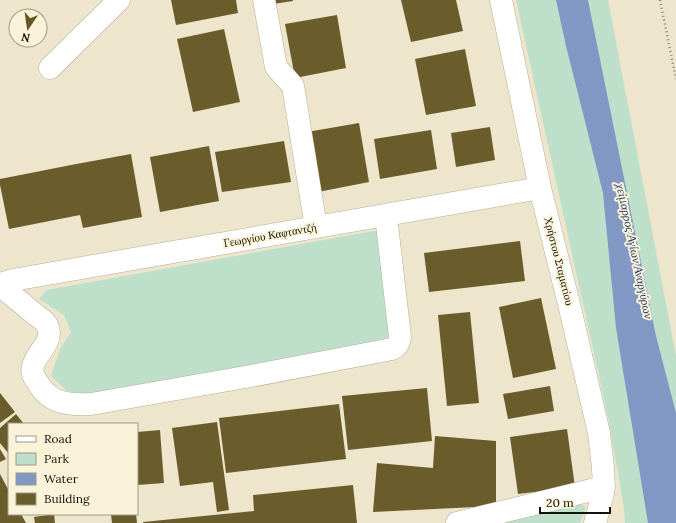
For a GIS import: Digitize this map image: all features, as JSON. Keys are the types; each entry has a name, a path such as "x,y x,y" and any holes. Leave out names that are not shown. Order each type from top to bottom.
{"street":[{"path":"50,68 119,0"},
{"path":"264,0 276,67 293,86 316,227"},
{"name":"Χρήστου Σταματίου","path":"501,0 540,188 569,304 597,427 603,468 604,487 595,523"},
{"name":"Γεωργίου Καφταντζή","path":"0,285 13,280 540,188"},
{"path":"0,285 46,324 49,331 48,340 34,362 32,368 33,375 42,390 49,396 66,404 91,404 251,376 396,347 400,337 386,216"},
{"path":"457,523 604,487"}],"path":[{"path":"660,0 676,79"}],"green space":[{"path":"516,0 608,0 676,356 676,521 666,523 625,523 624,508 608,417"},
{"path":"379,230 392,341 92,395 67,391 51,376 60,349 71,332 64,315 39,299 47,290"},
{"path":"579,504 585,506 580,523 501,523"}],"water":[{"name":"χείμαρρος Αγίων Αναργύρων","path":"556,0 588,0 656,336 676,413 676,523 648,523 616,328 603,193"}],"building":[{"path":"171,0 236,0 238,13 176,25"},
{"path":"272,0 293,0 293,1 273,4"},
{"path":"401,0 456,0 463,31 411,42"},
{"path":"337,15 346,68 295,78 285,24"},
{"path":"224,29 240,102 193,112 177,39"},
{"path":"465,49 476,106 426,115 415,59"},
{"path":"359,123 369,182 318,192 307,132"},
{"path":"490,127 495,160 456,167 451,133"},
{"path":"431,130 437,169 380,179 374,139"},
{"path":"284,141 291,182 222,192 215,152"},
{"path":"209,146 219,201 160,212 150,157"},
{"path":"131,154 142,217 83,228 80,215 9,229 0,179"},
{"path":"520,241 525,281 429,292 424,253"},
{"path":"541,298 556,369 513,378 499,307"},
{"path":"470,312 479,403 447,406 438,315"},
{"path":"550,386 554,411 508,419 503,394"},
{"path":"427,388 432,441 348,450 342,396"},
{"path":"0,393 15,412 0,423"},
{"path":"339,404 346,459 226,473 219,418"},
{"path":"16,414 23,423 8,423 8,453 0,443 0,428"},
{"path":"217,422 229,510 217,512 213,482 180,486 172,428"},
{"path":"567,429 575,487 518,494 510,437"},
{"path":"160,430 164,483 138,485 138,432"},
{"path":"435,436 496,441 496,506 373,512 377,463 433,468"},
{"path":"0,449 6,459 0,462"},
{"path":"0,474 8,489 8,515 22,515 26,523 0,523"},
{"path":"353,485 357,523 143,523 254,511 253,495"},
{"path":"54,515 55,523 35,523 34,517"},
{"path":"111,515 136,515 137,523 112,523"}]}
